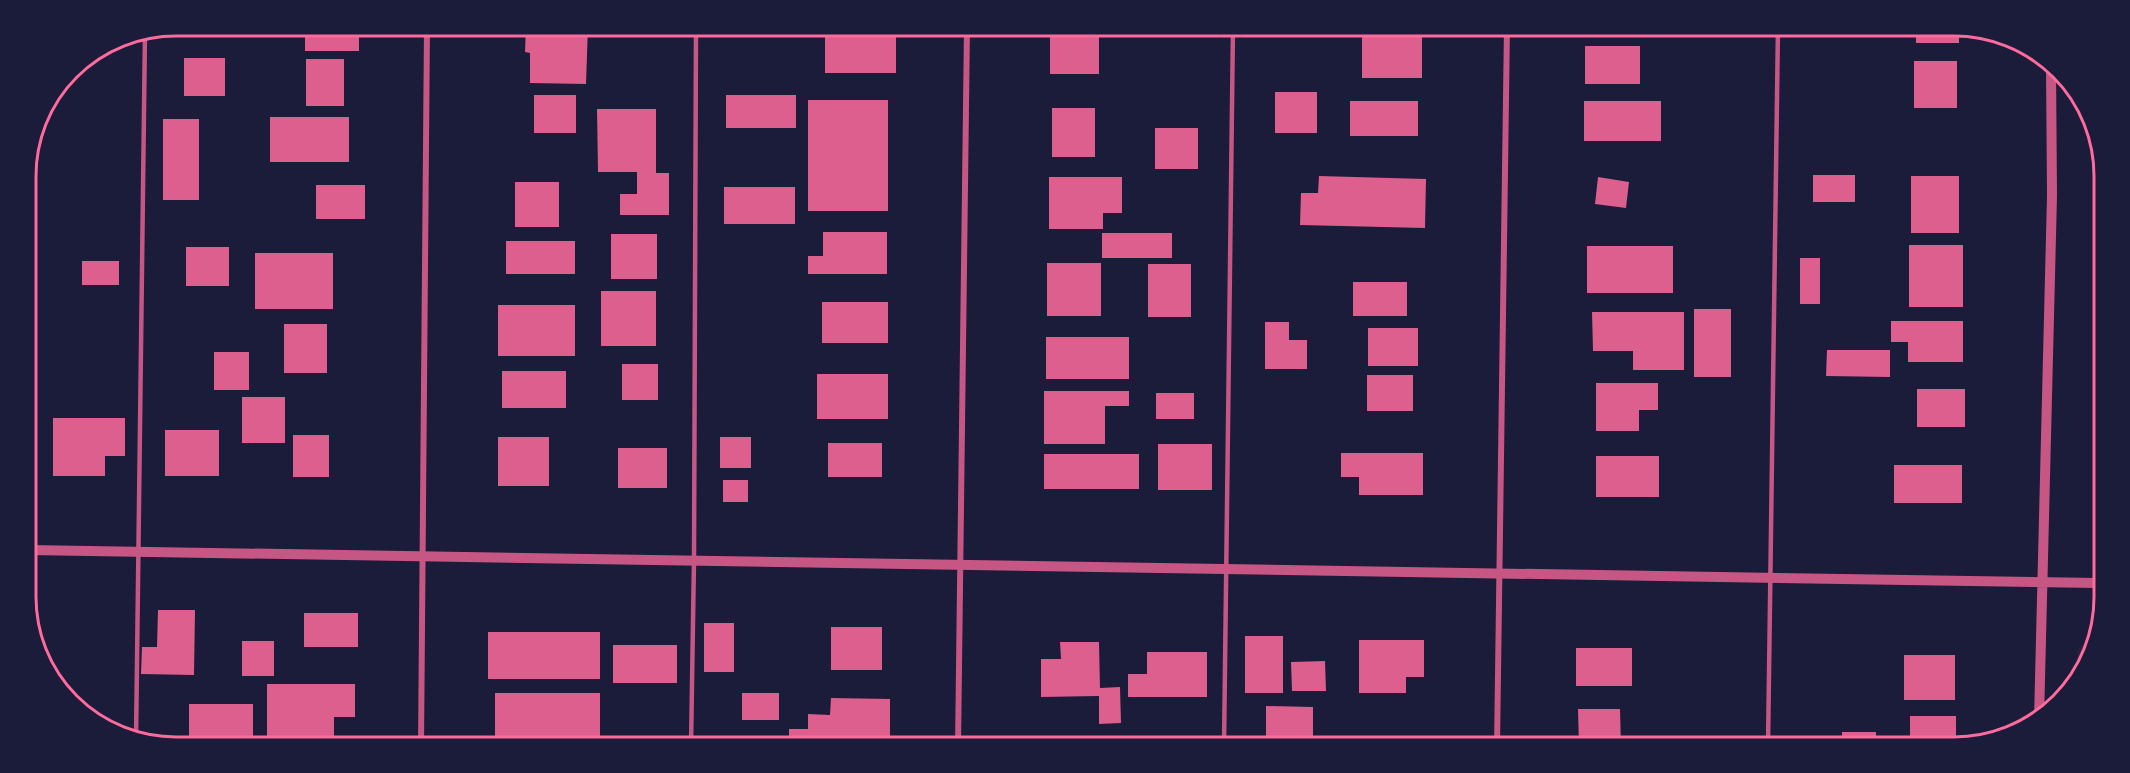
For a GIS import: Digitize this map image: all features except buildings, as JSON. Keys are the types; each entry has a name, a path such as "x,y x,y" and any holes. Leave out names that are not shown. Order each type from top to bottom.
{"street":[{"path":"421,737 425,556 427,36"},
{"path":"958,737 967,36"},
{"path":"1497,737 1507,36"},
{"path":"2039,708 2052,196 2051,76"},
{"path":"36,550 2094,583"}],"lane":[{"path":"691,737 696,36"},
{"path":"1224,737 1233,36"},
{"path":"1768,737 1778,36"},
{"path":"136,731 145,40"}],"shaded area":[{"path":"2087,640 2076,665 2077,650"}]}
